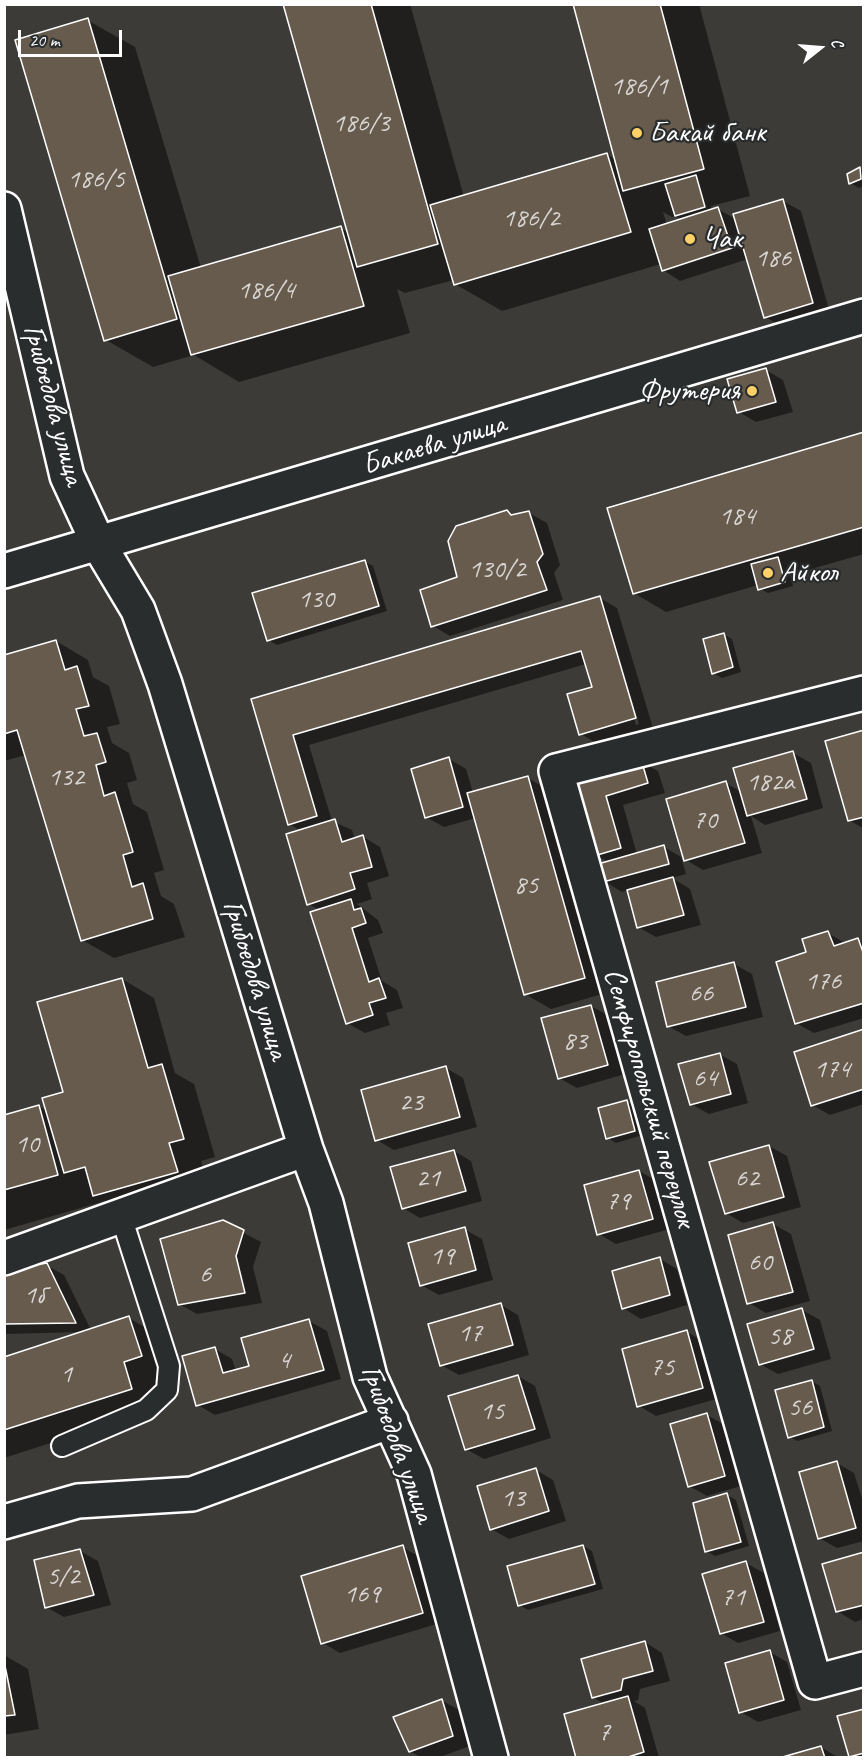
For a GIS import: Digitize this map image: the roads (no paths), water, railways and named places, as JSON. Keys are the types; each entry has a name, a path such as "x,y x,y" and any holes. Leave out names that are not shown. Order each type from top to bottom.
{"street":[{"name":"Грибоедова улица","path":"4,209 67,476 99,545 138,610 165,684 306,1149 326,1203 370,1377 414,1474 491,1758"},
{"name":"Бакаева улица","path":"4,571 99,545 864,316"},
{"name":"Семфиропольский переулок","path":"864,693 556,771 814,1682 864,1669"},
{"path":"4,1258 306,1149"},
{"path":"4,1522 78,1501 192,1494 391,1421"}],"lane":[{"path":"62,1446 146,1410 167,1390 169,1366 121,1216"}],"place":[{"name":"Бакай банк","path":"637,133"},
{"name":"Чак","path":"690,239"},
{"name":"Фрутерия","path":"752,391"},
{"name":"Айкол","path":"768,573"}]}
